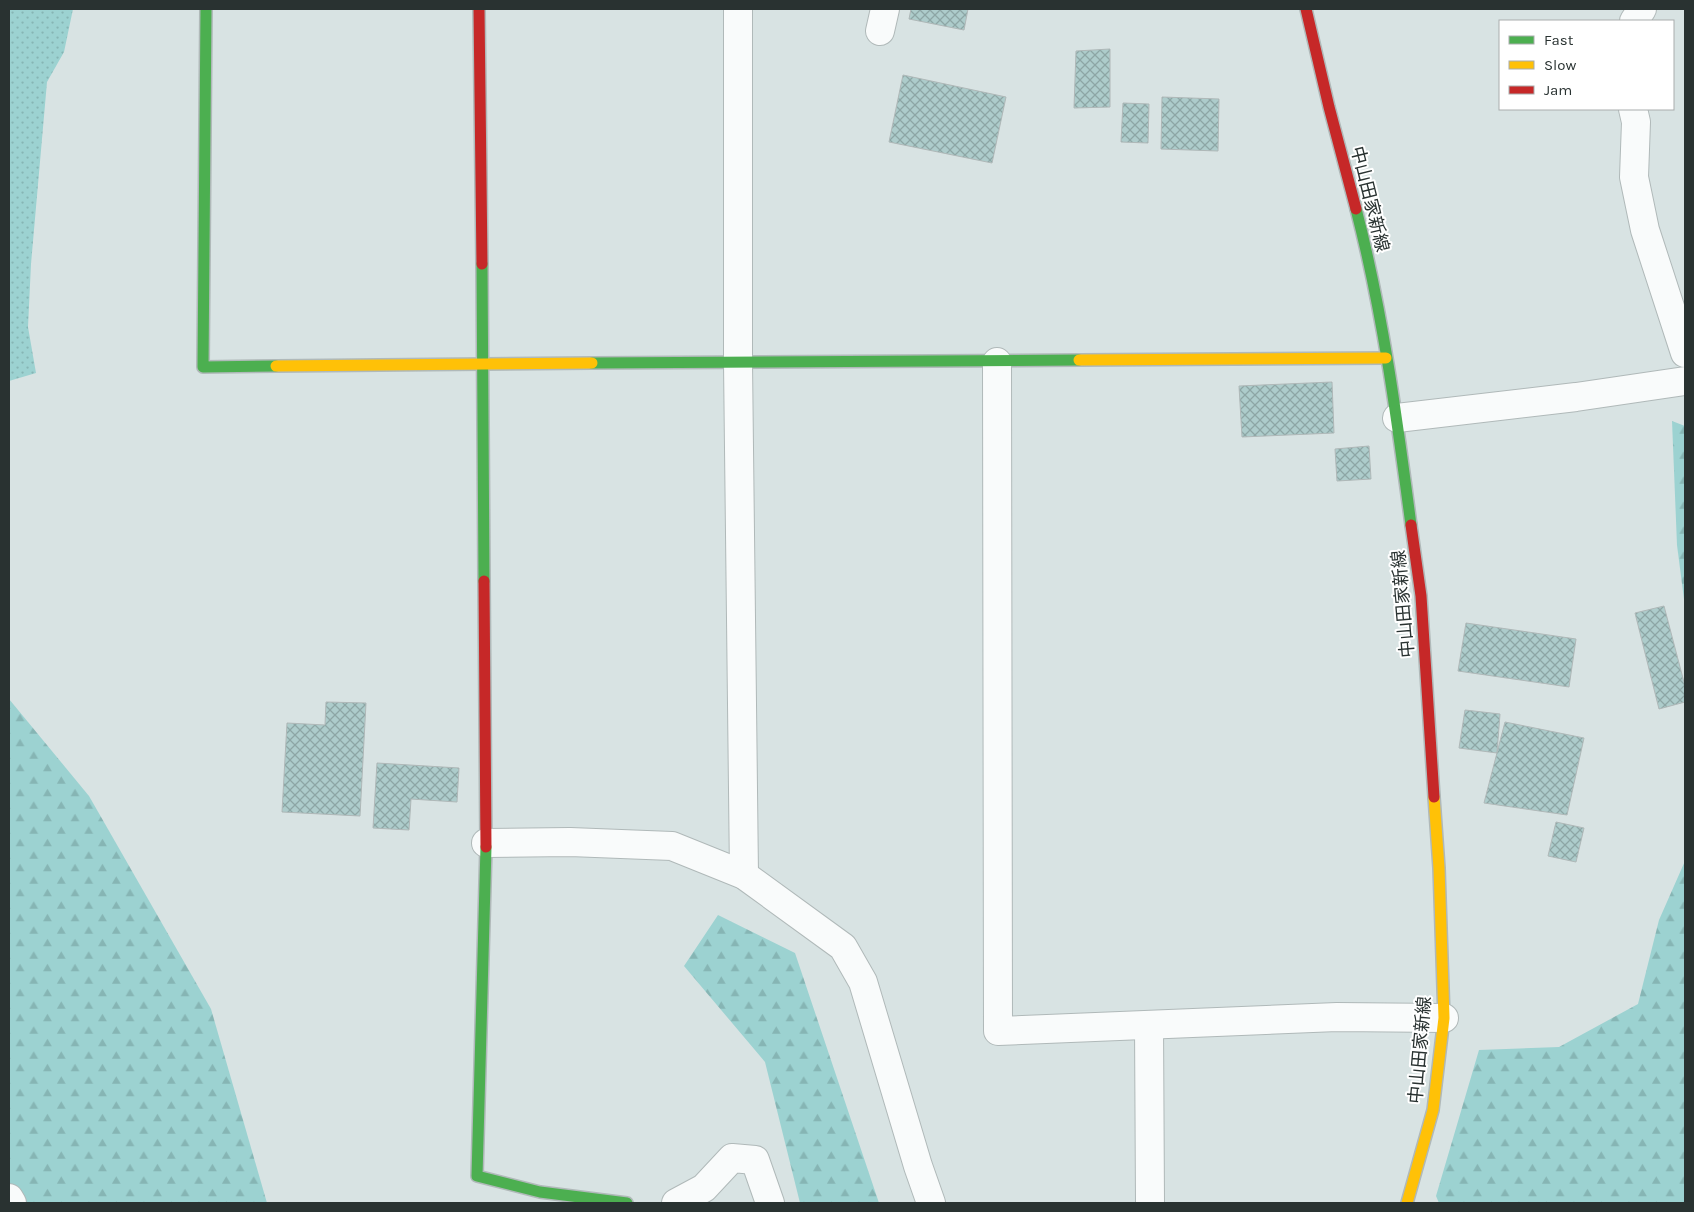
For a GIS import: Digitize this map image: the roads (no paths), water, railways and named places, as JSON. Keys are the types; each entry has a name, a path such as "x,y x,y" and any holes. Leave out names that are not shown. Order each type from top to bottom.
{"street":[{"path":"206,9 203,367 483,363 997,362 1386,358"},
{"path":"479,9 486,843 477,1176 540,1192 627,1203"},
{"path":"738,9 738,363 744,875"},
{"name":"中山田家新線","path":"1306,9 1366,253 1397,418 1421,596 1439,868 1444,1018 1433,1110 1408,1203"},
{"path":"1635,20 1642,9"},
{"path":"1633,110 1636,122 1634,177 1645,230 1685,353"},
{"path":"997,362 998,1032 1337,1017 1444,1018"},
{"path":"1397,418 1685,381"},
{"path":"486,843 570,842 672,846 744,875 843,947 864,982 930,1203"},
{"path":"1149,1025 1150,1203"},
{"path":"676,1203 704,1188 732,1158 755,1160 770,1203"},
{"path":"9,1198 12,1203"}]}
